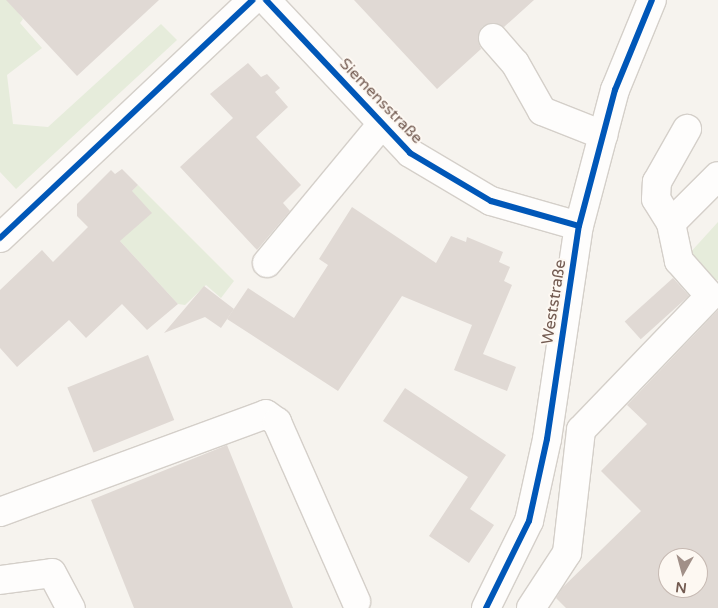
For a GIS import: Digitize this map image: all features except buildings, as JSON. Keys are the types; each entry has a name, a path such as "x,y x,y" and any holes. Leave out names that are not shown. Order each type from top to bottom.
{"street":[{"path":"0,238 253,0"},
{"name":"Siemensstraße","path":"266,0 410,153 491,201 579,226"},
{"name":"Weststraße","path":"486,608 529,521 547,439 579,226 615,90 652,0"},
{"path":"493,38 515,63 542,111 603,135"},
{"path":"267,264 383,123"},
{"path":"531,608 567,553 581,430 714,295 679,261 671,222 656,199 657,182 687,129"},
{"path":"671,222 718,176"},
{"path":"0,512 266,414 277,422 356,601"},
{"path":"0,580 52,573 71,608"}],"green space":[{"path":"0,0 9,0 23,19 20,23 42,48 7,75 13,124 48,127 161,24 177,40 16,189 0,172"},
{"path":"138,185 234,281 221,298 206,285 185,305 178,304 120,241 132,191"},
{"path":"718,222 718,280 709,282 688,255"}],"cycle path":[{"path":"0,238 253,0"},
{"path":"266,0 410,153 491,201 579,226"},
{"path":"486,608 529,521 547,439 579,226 615,90 652,0"}]}
